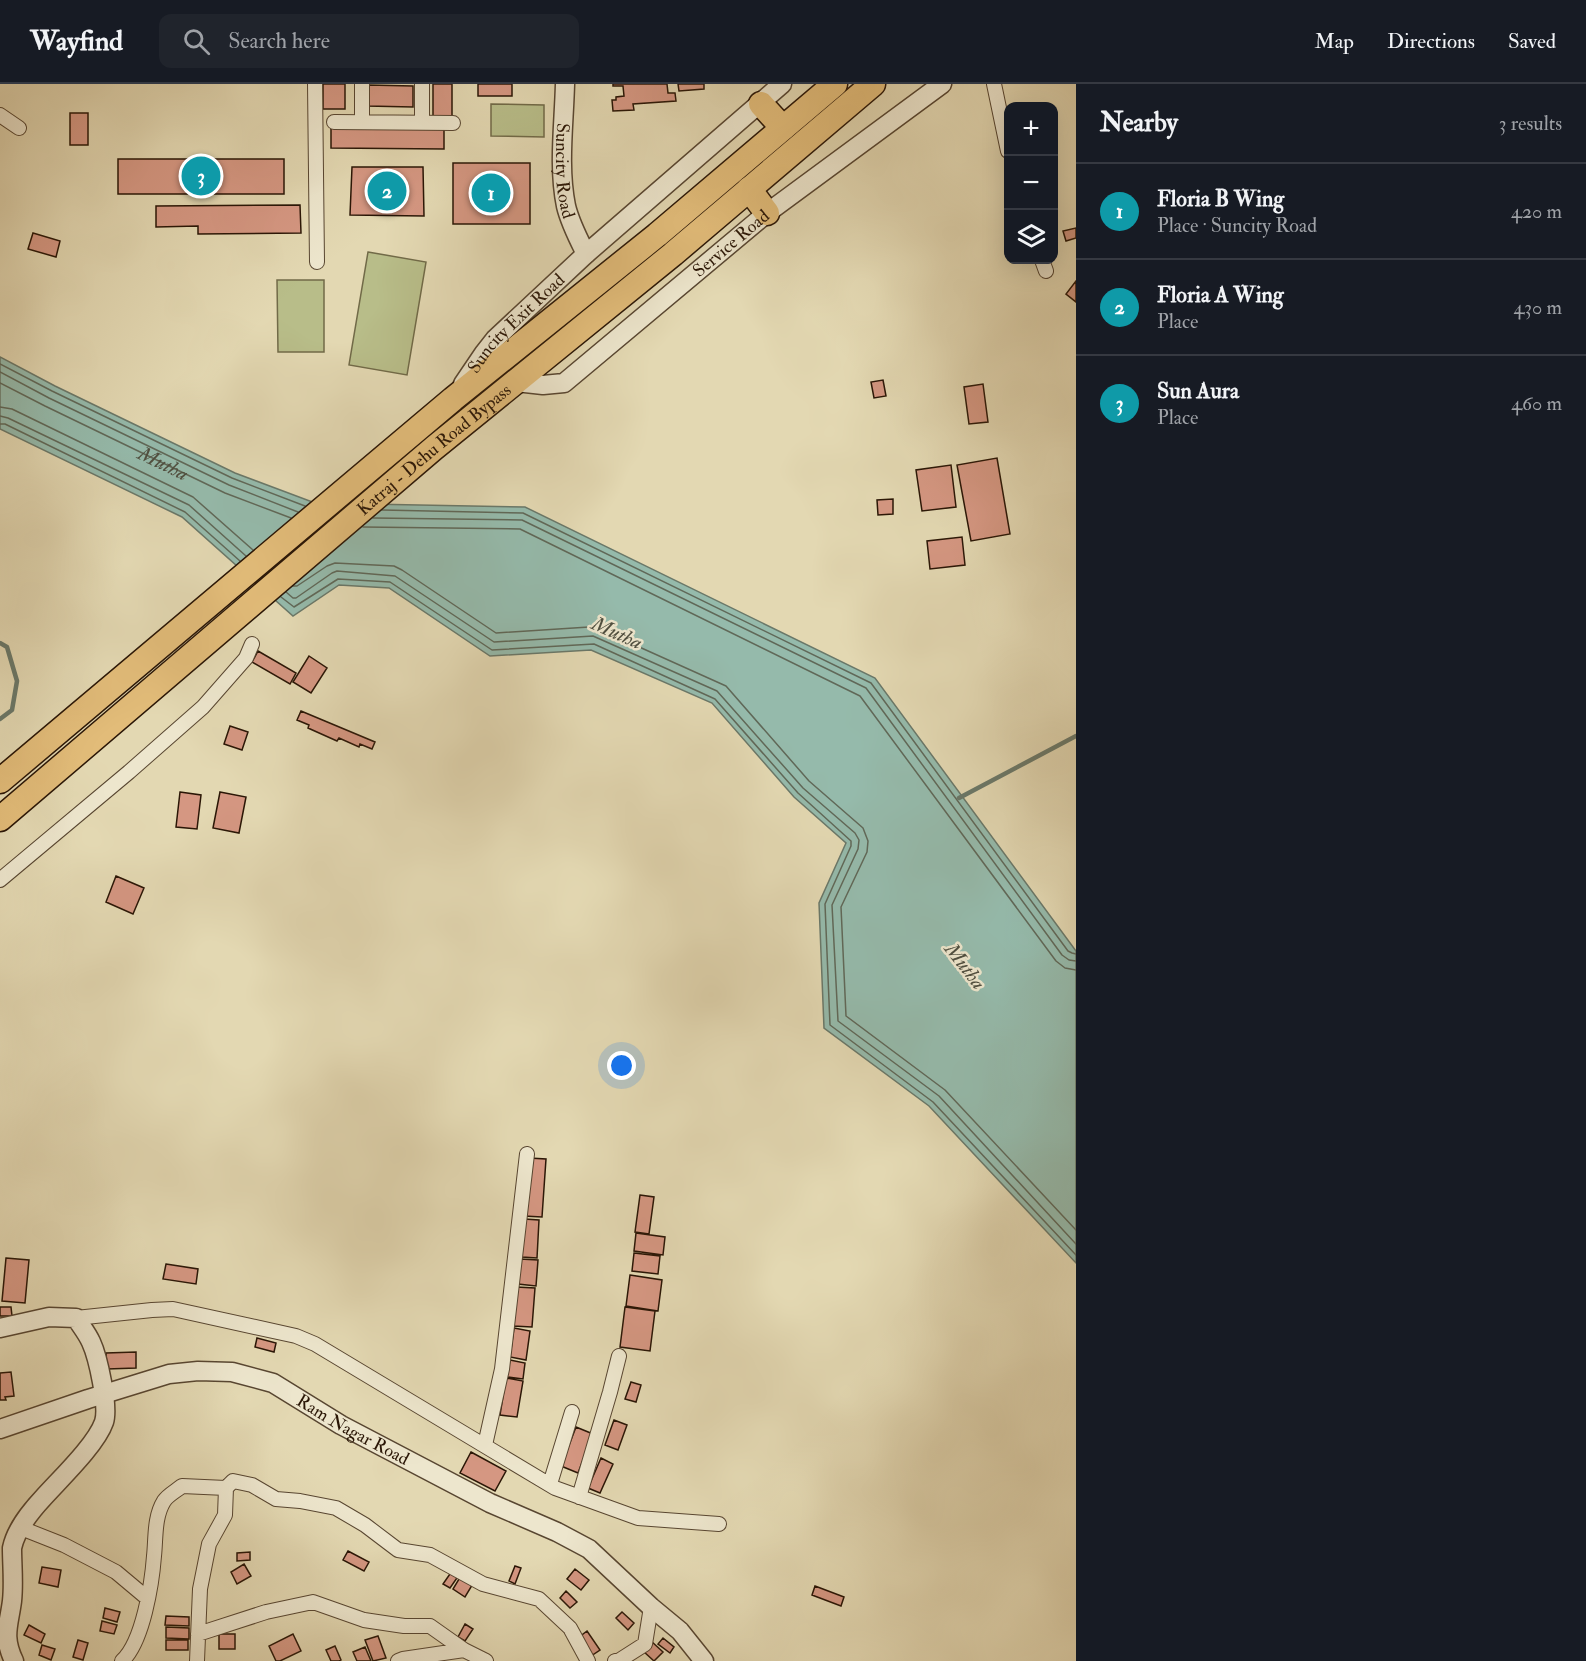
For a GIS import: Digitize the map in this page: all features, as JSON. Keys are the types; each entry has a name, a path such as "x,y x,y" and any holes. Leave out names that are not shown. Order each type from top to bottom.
{"highway":[{"name":"Katraj - Dehu Road Bypass","path":"0,781 453,399 657,235 835,84"},
{"name":"Katraj - Dehu Road Bypass","path":"0,819 434,448 664,262 873,84"},
{"path":"761,104 783,128"},
{"path":"749,189 767,213"}],"street":[{"path":"315,84 317,262"},
{"path":"362,84 362,122"},
{"path":"422,84 422,122"},
{"name":"Suncity Road","path":"565,84 562,170 566,204 572,226 586,254"},
{"path":"586,254 782,84"},
{"name":"Service Road","path":"516,382 543,385 564,383 767,213 942,84"},
{"path":"994,84 1004,132"},
{"path":"0,115 19,128"},
{"path":"334,122 453,123"},
{"name":"Suncity Exit Road","path":"453,399 495,339 586,254"},
{"path":"0,880 203,707 246,658 252,644"},
{"path":"485,1445 502,1369 527,1154"},
{"path":"0,1328 50,1317 76,1318 173,1309 296,1336 315,1344 550,1484 579,1497 638,1518 719,1524"},
{"path":"14,1661 3,1646 3,1621 12,1601 14,1540 30,1512 90,1446 104,1423 105,1394 92,1344 76,1318"},
{"path":"579,1497 620,1356"},
{"name":"Ram Nagar Road","path":"0,1429 169,1374 198,1371 232,1372 273,1383 341,1425 490,1503 557,1532 589,1549 680,1631 704,1661"},
{"path":"550,1484 572,1413"},
{"path":"196,1661 200,1589 209,1544 225,1515 226,1488 233,1480 252,1485 276,1498 336,1508 365,1525 398,1550 430,1555 483,1584 539,1599 570,1628 588,1661"},
{"path":"122,1661 127,1657 141,1627 153,1567 158,1516 165,1500 182,1486 226,1488"},
{"path":"21,1528 64,1545 116,1572 147,1598"},
{"path":"198,1634 266,1612 313,1602 364,1620 404,1626 430,1626 464,1650 486,1661"},
{"path":"625,1659 645,1644 651,1607"},
{"path":"398,1661 464,1650"}],"green space":[{"path":"491,104 544,105 544,137 491,136"},
{"path":"368,252 426,262 407,375 349,365"},
{"path":"277,280 324,280 324,352 278,352"}],"water":[{"name":"Mutha","path":"0,357 235,473 315,503 525,507 875,678 1076,951 1076,1263 929,1106 824,1028 819,903 846,843 794,797 712,703 591,650 490,656 389,588 339,585 293,616 182,517 0,429"}],"building":[{"path":"323,84 345,84 345,109 323,109"},
{"path":"433,84 452,84 452,116 433,116"},
{"path":"478,84 512,84 512,96 478,96"},
{"path":"613,84 667,84 668,93 675,93 676,101 633,104 634,110 613,111 612,100 624,96 623,86 613,86"},
{"path":"678,84 704,84 704,89 679,91"},
{"path":"367,85 413,86 413,107 367,106"},
{"path":"70,113 88,113 88,145 70,145"},
{"path":"331,127 444,127 444,149 331,148"},
{"path":"118,159 284,159 284,194 118,194"},
{"path":"453,163 530,163 530,224 453,224"},
{"path":"352,167 423,167 424,216 350,215"},
{"path":"300,205 301,233 198,234 198,226 156,227 156,206"},
{"path":"1076,228 1076,238 1066,241 1063,231"},
{"path":"33,233 60,241 56,257 28,249"},
{"path":"1076,281 1076,302 1066,294"},
{"path":"883,380 886,396 874,398 871,382"},
{"path":"983,384 988,422 969,424 964,387"},
{"path":"997,458 1010,534 971,541 957,465"},
{"path":"951,465 956,507 922,511 916,470"},
{"path":"893,499 893,514 878,515 877,500"},
{"path":"962,537 965,565 930,569 927,541"},
{"path":"258,651 296,673 290,684 252,662"},
{"path":"309,656 327,668 311,693 293,682"},
{"path":"301,711 375,742 372,749 360,744 359,747 339,738 337,741 308,728 309,725 297,720"},
{"path":"230,726 248,732 242,750 224,744"},
{"path":"180,792 201,795 197,829 176,827"},
{"path":"220,792 246,797 239,833 213,828"},
{"path":"116,876 144,888 133,914 106,902"},
{"path":"529,1158 546,1159 542,1217 524,1216"},
{"path":"640,1195 654,1197 649,1234 635,1232"},
{"path":"524,1219 539,1220 537,1258 522,1257"},
{"path":"636,1233 665,1237 663,1255 634,1251"},
{"path":"634,1253 660,1256 658,1274 632,1271"},
{"path":"6,1258 29,1260 25,1303 2,1301"},
{"path":"520,1259 538,1260 536,1286 518,1284"},
{"path":"166,1264 198,1269 196,1284 163,1279"},
{"path":"630,1275 662,1280 658,1311 626,1306"},
{"path":"516,1287 535,1288 532,1327 513,1326"},
{"path":"0,1307 11,1307 12,1316 0,1316"},
{"path":"625,1307 655,1311 650,1351 620,1347"},
{"path":"514,1328 530,1331 526,1360 510,1357"},
{"path":"257,1338 276,1343 274,1352 255,1347"},
{"path":"136,1352 136,1368 107,1369 106,1353"},
{"path":"510,1360 525,1363 523,1379 507,1377"},
{"path":"11,1372 14,1396 0,1400 0,1373"},
{"path":"506,1378 523,1381 517,1417 500,1415"},
{"path":"631,1382 641,1385 636,1402 625,1399"},
{"path":"614,1420 627,1425 618,1450 605,1445"},
{"path":"576,1427 593,1434 578,1473 561,1466"},
{"path":"471,1452 506,1471 495,1491 460,1473"},
{"path":"601,1458 613,1464 600,1493 588,1488"},
{"path":"348,1551 369,1562 364,1571 343,1560"},
{"path":"250,1552 250,1560 237,1561 237,1553"},
{"path":"244,1564 251,1576 237,1584 231,1572"},
{"path":"515,1566 521,1568 515,1584 509,1581"},
{"path":"42,1567 61,1570 58,1587 39,1583"},
{"path":"575,1569 589,1580 581,1590 567,1579"},
{"path":"452,1571 459,1575 450,1588 443,1584"},
{"path":"462,1574 474,1582 465,1597 453,1589"},
{"path":"815,1586 844,1597 841,1606 812,1595"},
{"path":"566,1591 577,1602 570,1608 560,1598"},
{"path":"105,1608 120,1612 117,1622 103,1618"},
{"path":"622,1612 634,1623 628,1630 616,1618"},
{"path":"166,1616 189,1617 189,1626 165,1625"},
{"path":"102,1621 117,1625 114,1634 100,1631"},
{"path":"465,1624 473,1629 465,1641 458,1637"},
{"path":"29,1625 45,1634 41,1643 24,1635"},
{"path":"166,1627 189,1628 189,1639 166,1638"},
{"path":"587,1631 600,1650 591,1656 578,1638"},
{"path":"219,1634 235,1634 235,1649 219,1649"},
{"path":"293,1634 301,1651 276,1661 269,1646"},
{"path":"378,1636 386,1658 373,1661 365,1640"},
{"path":"663,1638 674,1647 670,1653 658,1644"},
{"path":"78,1640 88,1643 83,1660 73,1657"},
{"path":"166,1640 188,1640 188,1650 166,1650"},
{"path":"651,1641 663,1652 654,1661 643,1651"},
{"path":"42,1645 55,1649 51,1660 39,1655"},
{"path":"335,1646 341,1660 331,1661 326,1650"},
{"path":"365,1647 371,1661 357,1661 353,1652"}],"waterway":[{"path":"0,643 7,647 17,681 12,710 0,719"},
{"path":"959,798 1076,736"}],"place":[{"name":"Sun Aura","path":"201,176"},
{"name":"Floria A Wing","path":"387,191"},
{"name":"Floria B Wing","path":"491,193"}]}
